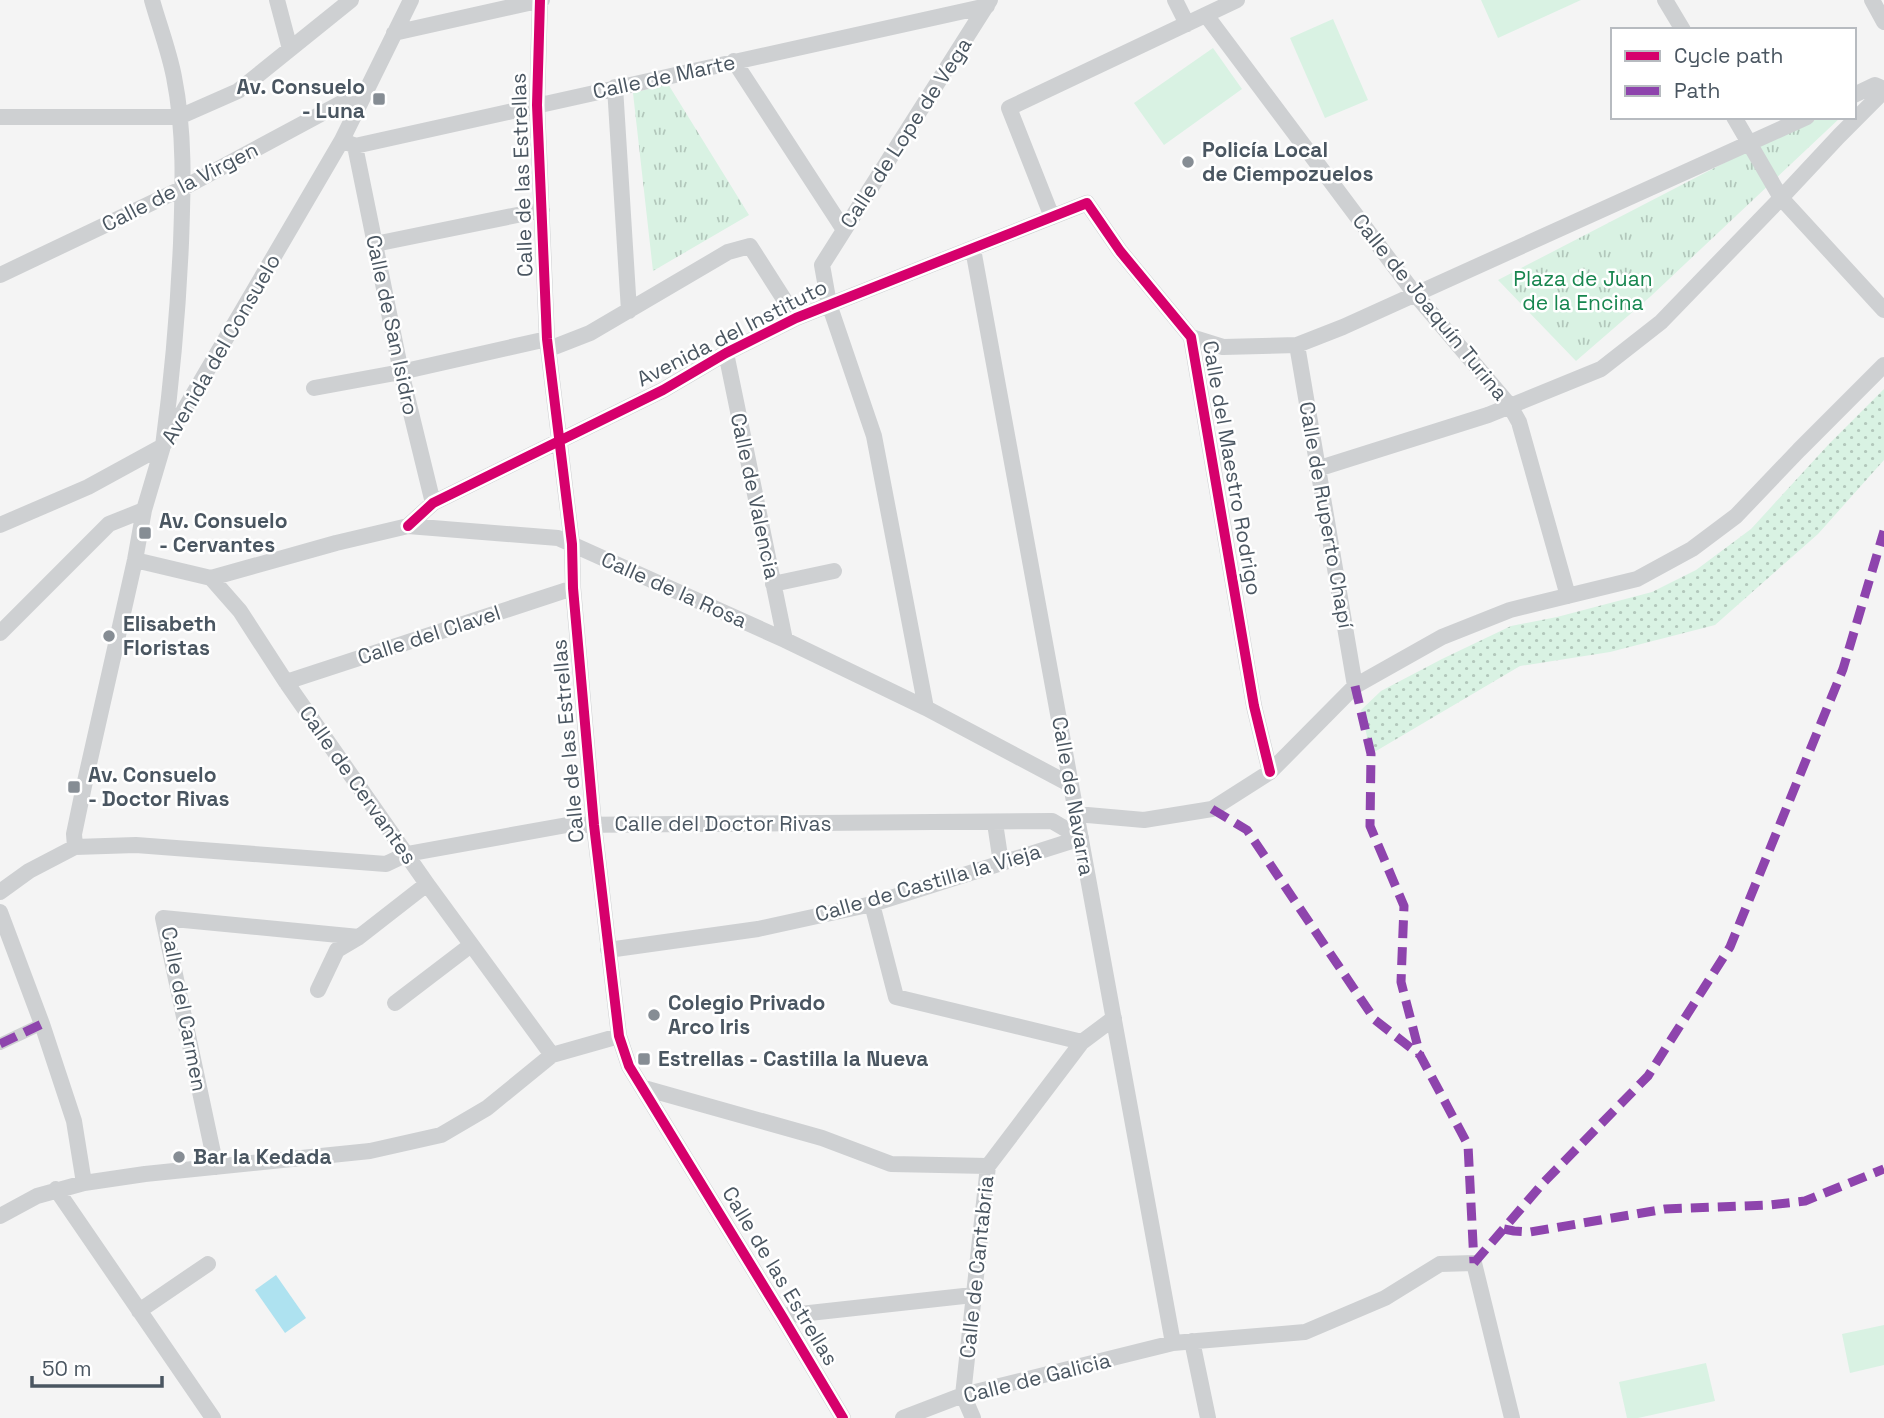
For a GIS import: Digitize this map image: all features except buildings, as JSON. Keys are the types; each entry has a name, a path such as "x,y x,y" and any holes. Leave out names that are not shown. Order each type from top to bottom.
{"street":[{"path":"0,525 88,487 163,446 178,301 183,188 174,76 152,0"},
{"path":"277,0 290,49"},
{"path":"0,117 179,117 238,91 351,0"},
{"name":"Avenida del Consuelo","path":"75,847 74,834 144,510 163,446 348,143 358,107 411,0"},
{"path":"394,33 541,0"},
{"name":"Calle de las Estrellas","path":"541,0 537,105 548,344 572,544 573,588 594,825 619,1036 629,1066 843,1418"},
{"path":"1175,0 1187,24"},
{"path":"1052,217 1009,108 1237,0"},
{"path":"1665,0 1682,28"},
{"path":"1872,0 1884,22"},
{"name":"Calle de Marte","path":"348,143 537,105 989,3"},
{"name":"Calle de Lope de Vega","path":"829,304 821,265 989,3"},
{"name":"Calle de Joaquín Turina","path":"1206,15 1415,294 1510,406 1519,422 1568,596"},
{"path":"734,61 844,230"},
{"path":"1856,94 1875,85 1884,90 1856,119"},
{"path":"615,87 629,311"},
{"name":"Calle de la Virgen","path":"0,275 183,188 345,101 358,107"},
{"path":"1735,119 1781,198 1884,310"},
{"path":"1191,337 1223,347 1297,345 1343,327 1803,119"},
{"path":"1317,469 1510,406 1601,369 1661,322 1856,119"},
{"name":"Calle de San Isidro","path":"348,143 375,244 401,372 433,503"},
{"name":"Avenida del Instituto","path":"408,526 433,503 663,390 726,353 796,318 1087,203"},
{"name":"Calle del Maestro Rodrigo","path":"1087,203 1120,251 1191,337 1254,706 1270,772"},
{"path":"375,244 542,210"},
{"path":"314,388 548,344 590,333 728,252 750,246 796,318"},
{"name":"Calle de Navarra","path":"973,249 1173,1343"},
{"path":"829,304 874,436 926,708"},
{"name":"Calle de Ruperto Chapí","path":"1297,345 1355,686"},
{"name":"Calle de Valencia","path":"726,353 785,640"},
{"path":"1076,814 1144,820 1212,809 1270,772 1355,686 1442,637 1510,610 1637,579 1692,549 1736,516 1884,365"},
{"path":"0,633 109,524 144,510"},
{"path":"135,560 211,578 324,546 408,526"},
{"name":"Calle de la Rosa","path":"408,526 558,538 785,640 926,708 1071,785"},
{"path":"773,584 834,571"},
{"name":"Calle de Cervantes","path":"211,578 240,611 286,682 427,884 552,1055"},
{"name":"Calle del Clavel","path":"286,682 573,588"},
{"name":"Calle del Doctor Rivas","path":"0,892 29,871 75,847 136,845 386,864 407,854 567,825 1052,821 1081,838"},
{"path":"995,823 1001,863"},
{"name":"Calle de Castilla la Vieja","path":"608,950 758,929 872,904 1081,838"},
{"path":"318,990 337,950 359,937 427,884"},
{"path":"872,904 895,997 1082,1042"},
{"path":"0,912 42,1024 74,1121 84,1183"},
{"name":"Calle del Carmen","path":"216,1167 163,918 359,937"},
{"path":"395,1003 471,945"},
{"name":"Calle de Cantabria","path":"963,1395 988,1166 1082,1042 1114,1018"},
{"path":"0,1044 42,1024"},
{"path":"0,1216 37,1196 84,1183 145,1174 370,1151 441,1135 487,1108 552,1055 619,1036"},
{"path":"644,1088 822,1138 891,1164 988,1166"},
{"path":"56,1189 213,1418"},
{"name":"Calle de Galicia","path":"903,1418 963,1395 1173,1343 1305,1332 1385,1298 1440,1264 1474,1263 1512,1418"},
{"path":"139,1311 208,1264"},
{"path":"782,1315 973,1295"},
{"path":"1192,1342 1208,1418"},
{"path":"963,1395 973,1418"}],"green space":[{"path":"1481,0 1581,0 1498,38"},
{"path":"1333,19 1368,100 1325,118 1290,38"},
{"path":"1213,48 1242,89 1164,145 1134,103"},
{"path":"668,84 749,215 653,271 633,93"},
{"name":"Plaza de Juan de la Encina","path":"1809,119 1839,119 1651,296 1576,361 1498,280"},
{"path":"1884,389 1884,460 1818,534 1715,625 1610,652 1520,666 1371,754 1361,710 1381,691 1511,626 1652,592 1696,570 1751,529"},
{"path":"1884,1325 1884,1365 1850,1373 1842,1334"},
{"path":"1706,1363 1715,1401 1627,1418 1619,1382"}],"water":[{"path":"276,1275 306,1318 285,1333 255,1290"}],"marked path":[{"path":"1474,1263 1544,1182 1648,1076 1730,947 1843,669 1884,531"},
{"path":"1355,686 1371,754 1370,826 1404,906 1401,982 1420,1055 1468,1145 1474,1263"},
{"path":"1212,809 1247,830 1375,1020 1420,1055"},
{"path":"0,1044 42,1024"},
{"path":"1504,1229 1530,1232 1665,1209 1805,1201 1884,1169"}],"cycle path":[{"path":"540,0 537,105 547,339 572,544 573,588 594,825 619,1036 629,1066 843,1418"},
{"path":"408,526 433,503 663,390 726,353 796,318 1087,203 1120,251 1191,337 1254,706 1270,772"}],"place":[{"name":"Av. Consuelo - Luna","path":"379,99"},
{"name":"Policía Local de Ciempozuelos","path":"1188,162"},
{"name":"Av. Consuelo - Cervantes","path":"145,533"},
{"name":"Elisabeth Floristas","path":"109,636"},
{"name":"Av. Consuelo - Doctor Rivas","path":"74,787"},
{"name":"Colegio Privado Arco Iris","path":"654,1015"},
{"name":"Estrellas - Castilla la Nueva","path":"644,1059"},
{"name":"Bar la Kedada","path":"179,1157"}]}
